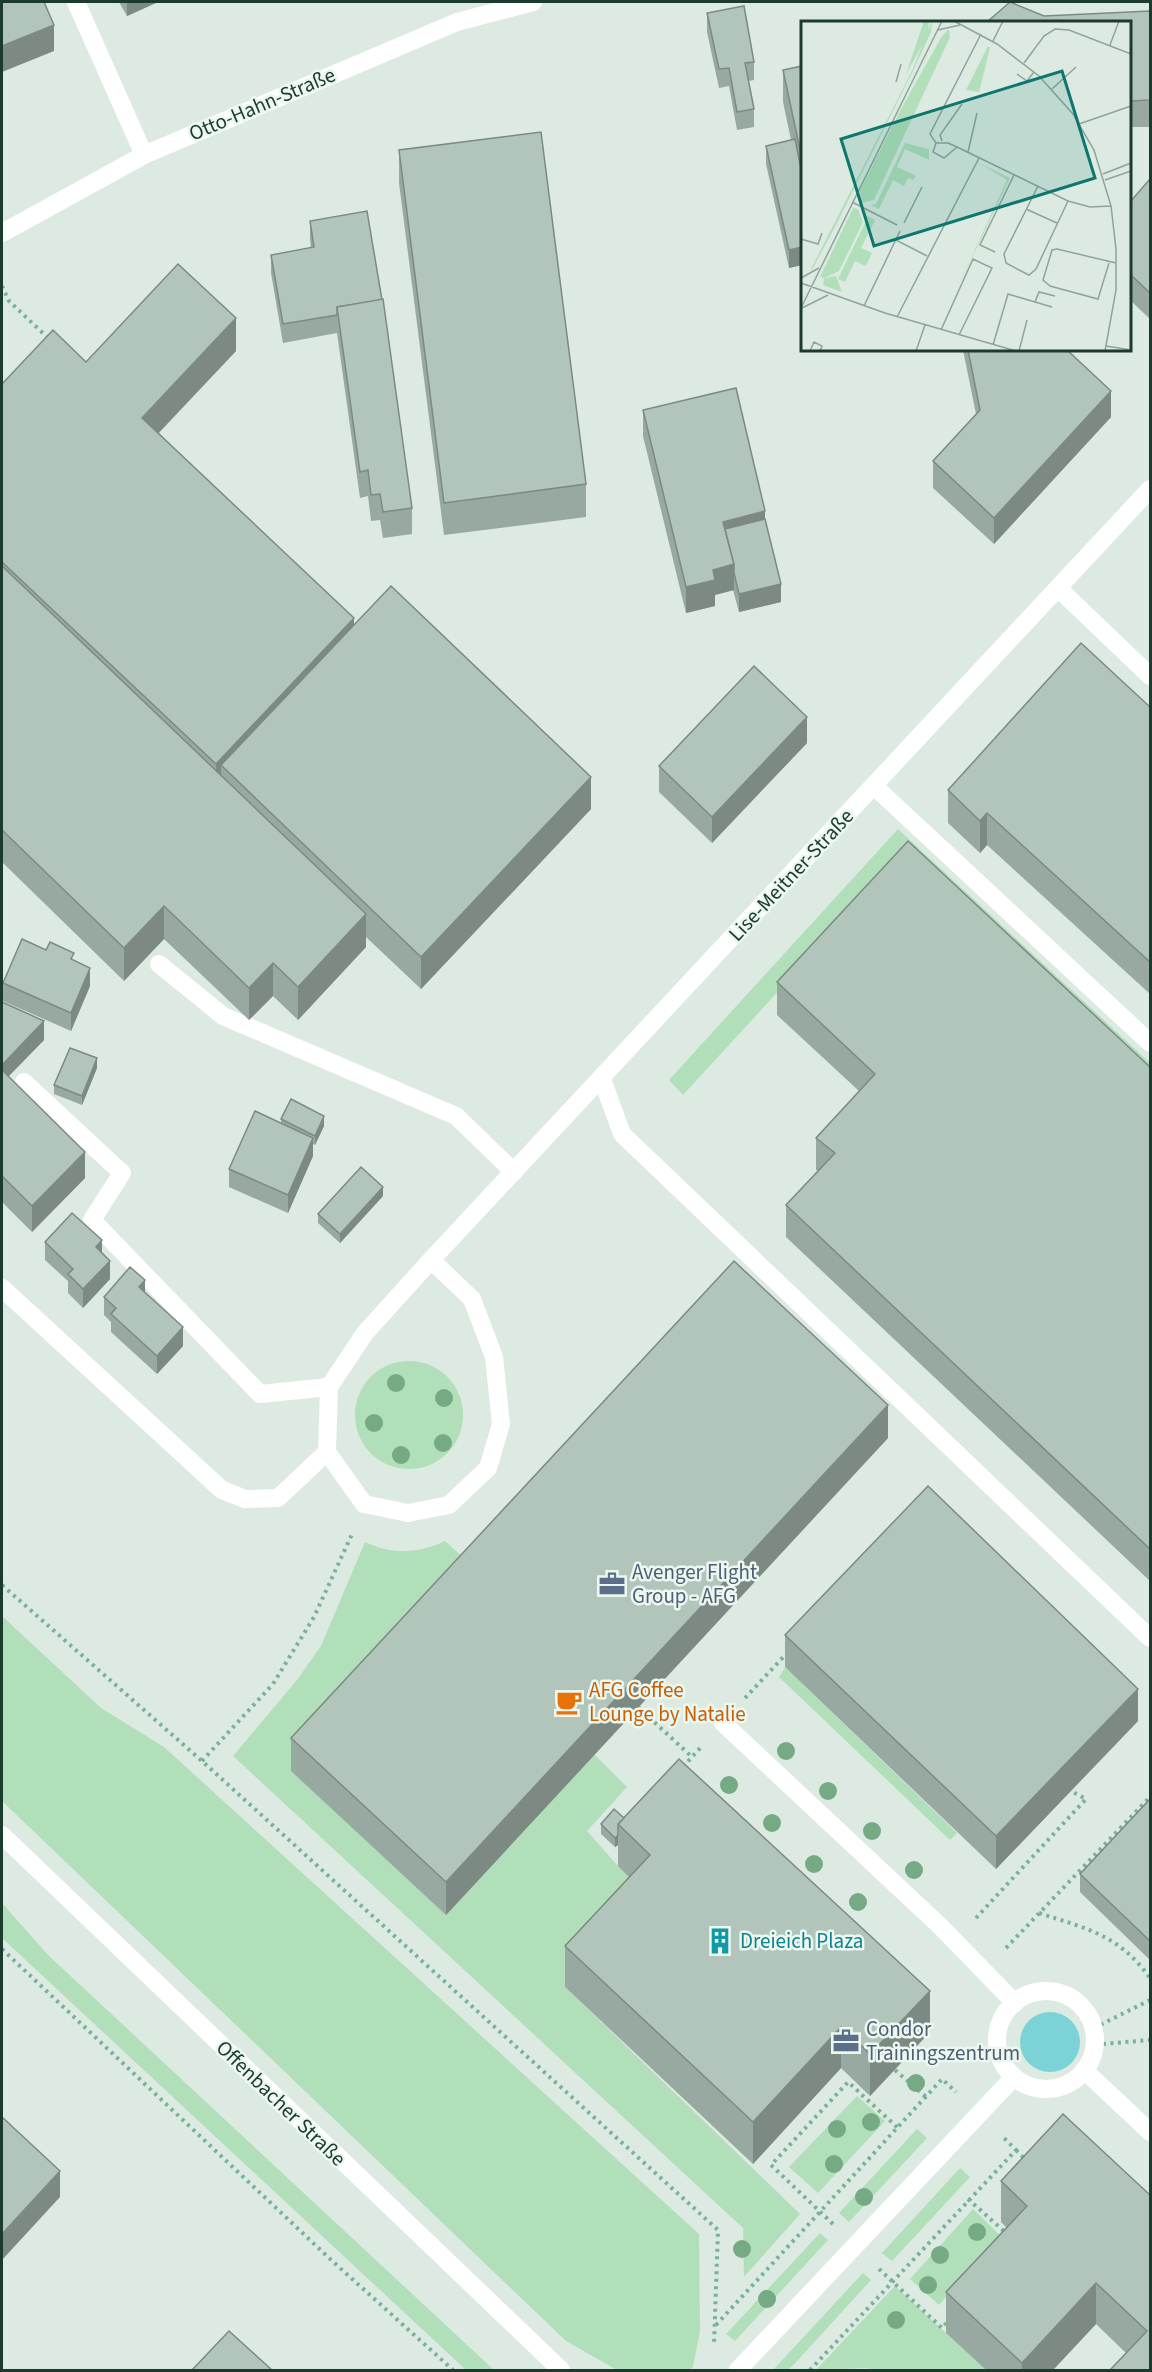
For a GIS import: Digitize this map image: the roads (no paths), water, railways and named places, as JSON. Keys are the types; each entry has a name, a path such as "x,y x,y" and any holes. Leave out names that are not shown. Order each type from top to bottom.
{"street":[{"path":"76,2 144,154"},
{"name":"Otto-Hahn-Straße","path":"2,233 144,154 457,22 533,2"},
{"name":"Lise-Meitner-Straße","path":"330,1386 365,1333 431,1260 1150,489"},
{"path":"1058,588 1150,676"},
{"path":"874,786 1150,1043"},
{"path":"159,964 223,1016 456,1116 514,1172"},
{"path":"602,1079 622,1134 1150,1638"},
{"path":"24,1082 122,1173 92,1220 260,1394 330,1386 327,1452 364,1503 408,1514 449,1505 488,1468 501,1424 495,1357 472,1299 431,1260"},
{"path":"2,1288 222,1490 245,1499 278,1498 327,1452"},
{"path":"723,1723 955,1940 1015,2003"},
{"name":"Offenbacher Straße","path":"2,1835 561,2370"},
{"path":"1045,1991 1061,1994 1076,2001 1088,2013 1095,2036 1091,2061 1070,2084 1056,2089 1041,2089 1026,2085 1014,2077 1004,2064 998,2048 999,2031 1004,2016 1015,2003 1029,1994 1045,1991"},
{"path":"1084,2070 1150,2132"},
{"path":"738,2370 1014,2077"}],"water":[{"path":"1044,2012 1056,2012 1067,2017 1075,2025 1080,2042 1078,2054 1067,2067 1056,2072 1044,2072 1033,2067 1025,2059 1020,2048 1020,2036 1025,2025 1033,2017"}],"place":[{"name":"Avenger Flight Group - AFG","path":"612,1584"},
{"name":"AFG Coffee Lounge by Natalie","path":"569,1702"},
{"name":"Dreieich Plaza","path":"720,1941"},
{"name":"Condor Trainingszentrum","path":"846,2041"}]}
